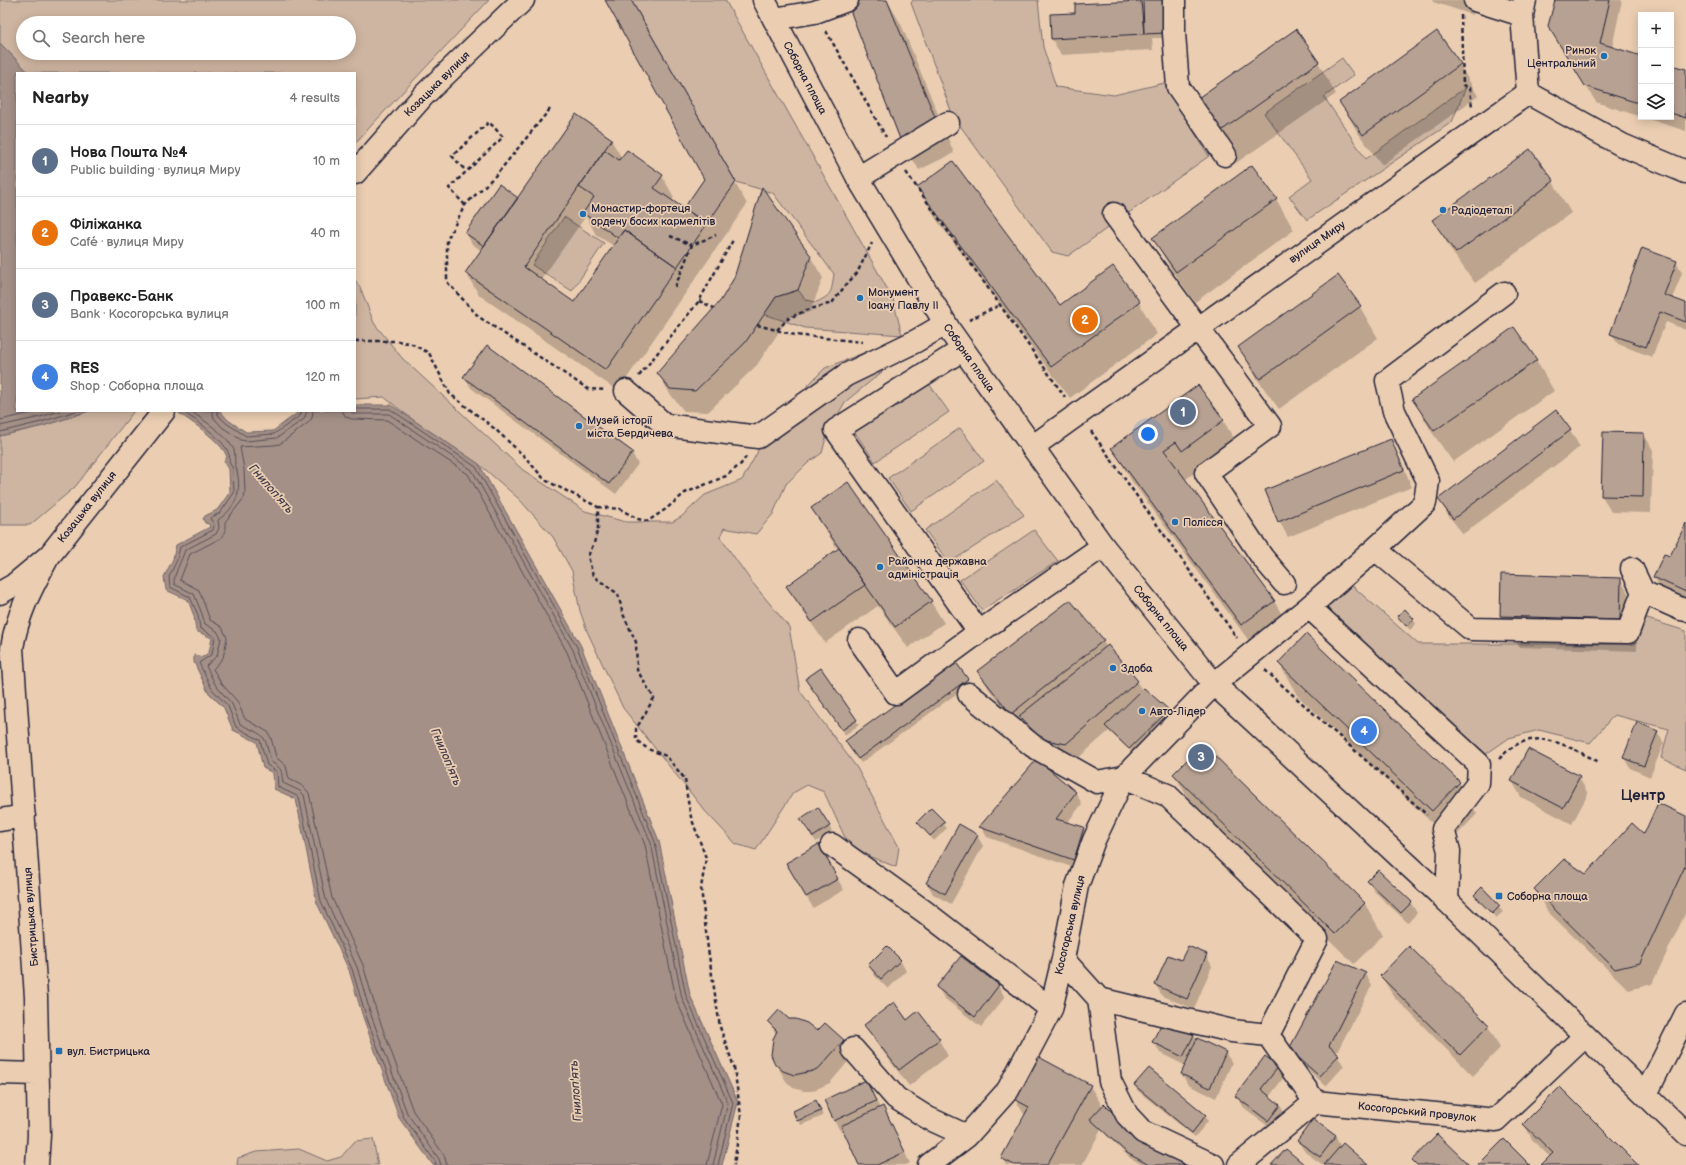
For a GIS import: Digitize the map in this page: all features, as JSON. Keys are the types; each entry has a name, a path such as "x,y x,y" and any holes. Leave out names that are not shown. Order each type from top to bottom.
{"street":[{"name":"Козацька вулиця","path":"356,172 424,95 523,0"},
{"name":"Соборна площа","path":"764,0 858,178 962,350 1103,546 1214,684 1447,901 1686,1134"},
{"path":"774,19 815,12 847,0"},
{"path":"1174,0 1174,33 1178,87 1225,155"},
{"path":"1475,0 1524,7 1528,93 1622,145 1686,172"},
{"name":"вулиця Миру","path":"1032,447 1528,93"},
{"path":"858,178 948,123"},
{"path":"1114,214 1270,426 1206,473 1262,557 1284,583"},
{"name":"Косогорська вулиця","path":"929,1165 967,1136 1008,1090 1051,1009 1063,959 1077,886 1094,840 1124,777 1214,684 1309,607 1425,503 1428,481 1394,411 1386,381 1504,293"},
{"path":"626,392 666,425 758,437 846,375 916,341 945,324"},
{"path":"962,350 836,430 979,632"},
{"name":"Козацька вулиця","path":"0,593 14,585 49,556 163,412"},
{"path":"859,640 896,694 979,632 1103,546"},
{"path":"1375,549 1471,629 1628,632 1643,592"},
{"path":"14,695 12,648 15,627 26,597 49,556"},
{"path":"1632,569 1643,592 1686,610"},
{"path":"1309,607 1479,764 1478,783 1443,830 1449,851 1447,901"},
{"name":"Бистрицька вулиця","path":"0,673 14,695 24,816 36,997 39,1135 37,1165"},
{"path":"969,694 1033,746 1097,782 1124,777 1167,795 1317,939 1268,1035"},
{"path":"0,820 24,816"},
{"path":"832,845 925,912 1051,1009"},
{"path":"1063,959 1099,999 1110,1080 1127,1115 1143,1132 1213,1165"},
{"path":"1099,999 1232,1031 1268,1035 1315,1102 1239,1165"},
{"path":"1646,1094 1686,1014"},
{"name":"Косогорський провулок","path":"1315,1102 1496,1120 1585,1036"},
{"path":"853,1049 896,1098 928,1118 967,1136"},
{"path":"0,1073 38,1074"}],"path":[{"path":"815,12 906,172 1066,399"},
{"path":"550,109 497,174 465,205 447,240 447,282 479,317 588,389 626,392 699,301 733,240"},
{"path":"465,205 449,188 503,137 489,122 452,156 466,171"},
{"path":"670,236 692,245 716,235"},
{"path":"777,330 789,318 807,310 832,303 857,273 872,242"},
{"path":"675,287 692,245"},
{"path":"699,301 714,308"},
{"path":"966,321 1000,305"},
{"path":"757,324 795,335 868,342"},
{"path":"356,341 398,341 412,344 429,353 450,394 495,429 525,457 545,480 598,507 620,509 638,519 648,520 666,509 685,493 726,476 741,464 758,437"},
{"path":"1087,425 1249,656 1443,830"},
{"path":"598,507 598,528 594,543 588,556 593,576 618,594 623,614 636,642 637,670 654,698 636,729 636,740 648,749 666,756 685,779 691,817 706,858 701,888 708,949 720,1027 734,1067 741,1116 734,1165"},
{"path":"1478,783 1506,752 1527,740 1550,740 1599,762"}],"shaded area":[{"path":"0,0 489,0 356,142 356,72 28,72 16,60 356,60 356,16 16,16 16,60 0,43"},
{"path":"631,0 725,0 893,299 902,335 805,328 764,314 776,297 798,290 806,300 817,302 826,297 830,292 834,274 773,193 736,182"},
{"path":"913,0 1038,0 1043,47 1056,87 1114,95 1164,83 1209,156 1068,256 1052,252 953,116 911,3"},
{"path":"1342,58 1354,75 1324,97 1366,159 1466,87 1452,122 1307,220 1289,196 1312,179 1264,113"},
{"path":"564,217 604,243 572,291 532,265"},
{"path":"356,281 360,287 374,323 402,358 523,470 585,511 626,522 672,522 681,517 705,495 742,480 757,453 770,416 780,412 796,425 808,416 806,387 825,368 876,348 888,367 845,402 827,434 822,453 809,462 786,484 773,514 756,534 724,528 720,537 751,581 789,627 800,691 857,768 899,847 896,867 871,857 847,842 824,792 807,785 793,793 756,850 736,844 705,811 623,708 587,631 580,611 572,571 553,537 519,499 479,464 416,422 384,397 356,399"},
{"path":"927,381 949,412 875,462 854,431"},
{"path":"86,412 133,412 75,487 30,525 0,525 0,436 43,426"},
{"path":"960,428 984,461 911,511 888,478"},
{"path":"996,480 1024,515 949,563 925,530"},
{"path":"1034,530 1058,561 982,610 960,580"},
{"path":"1348,582 1418,644 1635,644 1644,618 1686,631 1686,769 1661,758 1669,729 1614,715 1590,743 1539,730 1509,738 1486,754 1318,608"},
{"path":"373,1139 378,1165 237,1165 238,1158 256,1152 299,1149 327,1161 341,1157 355,1141"}],"water":[{"path":"0,43 28,72 16,72 16,412 86,412 43,426 0,436"},
{"name":"Гнилоп'ять","path":"356,405 391,405 479,464 581,646 659,841 690,995 738,1102 722,1165 433,1165 399,1118 363,1017 349,970 317,903 296,799 274,789 273,773 263,768 257,742 233,730 224,708 208,692 194,662 194,655 203,657 209,652 212,638 196,631 194,616 188,600 166,590 164,577 173,559 176,545 210,527 209,524 205,523 203,519 205,516 217,510 230,492 229,469 224,461 227,457 224,451 219,444 205,432 177,412 221,412 228,420 246,432 273,431 299,412 356,412"}],"building":[{"path":"605,0 631,0 736,182 707,224 684,208 704,179"},
{"path":"859,0 887,0 937,122 900,139 848,5"},
{"path":"1143,0 1165,0 1166,33 1144,34"},
{"path":"1555,0 1610,0 1600,43 1638,55 1638,103 1585,86 1548,26"},
{"path":"1141,1 1144,34 1051,39 1050,14 1075,13 1075,4"},
{"path":"1296,29 1319,62 1218,133 1195,100"},
{"path":"1437,31 1461,64 1363,135 1339,102"},
{"path":"1674,66 1686,69 1686,118 1674,114"},
{"path":"576,114 612,139 524,267 574,302 624,230 677,267 606,370 465,273"},
{"path":"1530,149 1554,181 1456,253 1432,220"},
{"path":"605,150 619,160 627,150 663,175 654,188 707,224 677,267 624,230 618,238 583,213 594,197 579,187"},
{"path":"953,161 1060,305 1113,266 1140,302 1051,367 917,187"},
{"path":"1252,165 1277,199 1176,272 1152,238"},
{"path":"499,184 518,198 484,246 465,233"},
{"path":"762,187 811,256 798,290 776,297 745,343 695,391 670,389 657,373 721,300 734,278"},
{"path":"1642,248 1677,261 1664,295 1686,303 1686,322 1660,312 1646,347 1610,334"},
{"path":"1338,275 1361,306 1260,379 1238,347"},
{"path":"1514,327 1537,360 1434,431 1412,399"},
{"path":"487,345 633,452 609,484 463,377"},
{"path":"1198,385 1224,420 1182,451 1176,442 1164,450 1275,601 1241,625 1111,448"},
{"path":"1556,410 1571,430 1453,519 1438,499"},
{"path":"1603,432 1644,433 1643,497 1601,496"},
{"path":"1391,439 1404,470 1278,522 1265,490"},
{"name":"Районна державна адміністрація","path":"848,482 932,601 895,627 811,508"},
{"path":"1686,523 1686,592 1653,577 1664,554 1670,556"},
{"path":"839,548 865,585 812,622 786,586"},
{"path":"1501,574 1621,578 1620,620 1500,616"},
{"path":"1070,600 1104,640 1011,714 977,671"},
{"path":"1405,609 1414,619 1406,626 1397,616"},
{"path":"1306,634 1460,782 1432,811 1278,663"},
{"path":"1108,645 1138,681 1066,744 1041,739 1019,716"},
{"path":"955,661 968,679 858,759 845,741"},
{"path":"821,668 857,720 842,730 805,679"},
{"path":"1144,688 1169,710 1129,749 1105,726"},
{"path":"1637,722 1658,731 1644,766 1623,758"},
{"path":"1203,744 1365,903 1335,934 1173,774"},
{"path":"1528,749 1580,776 1563,808 1511,781"},
{"path":"1037,759 1076,792 1056,819 1084,827 1074,860 979,827"},
{"path":"1658,803 1686,816 1686,864 1640,963 1615,969 1534,889 1564,859 1586,874 1632,823 1644,834"},
{"path":"818,807 830,826 813,837 800,819"},
{"path":"931,808 945,822 930,836 917,822"},
{"path":"959,824 978,835 945,894 926,883"},
{"path":"819,844 838,879 806,897 786,863"},
{"path":"1378,870 1412,902 1401,913 1367,881"},
{"path":"1482,887 1500,906 1492,914 1474,895"},
{"path":"887,946 901,960 881,979 868,965"},
{"path":"1188,946 1207,954 1187,999 1155,985 1168,955 1181,960"},
{"path":"1409,946 1489,1025 1460,1055 1380,976"},
{"path":"961,956 999,985 975,1017 936,987"},
{"path":"1337,960 1366,973 1329,1046 1339,1055 1319,1076 1289,1049"},
{"path":"894,1002 907,1020 918,1011 940,1039 899,1070 864,1025"},
{"path":"779,1010 789,1019 796,1019 807,1023 817,1031 825,1023 844,1040 820,1067 813,1071 794,1075 783,1071 775,1064 771,1055 773,1039 777,1031 768,1022"},
{"path":"1164,1019 1194,1035 1183,1057 1152,1042"},
{"path":"1197,1038 1226,1052 1210,1088 1181,1074"},
{"path":"1037,1056 1091,1085 1047,1165 1014,1165 1001,1158 1029,1107 1014,1099"},
{"path":"1265,1056 1279,1066 1261,1089 1280,1105 1268,1121 1235,1096"},
{"path":"1149,1068 1206,1115 1192,1133 1134,1085"},
{"path":"866,1080 876,1101 834,1121 824,1100"},
{"path":"1560,1087 1638,1165 1541,1165 1553,1153 1523,1124"},
{"path":"816,1100 821,1111 797,1121 793,1111"},
{"path":"1104,1104 1138,1138 1191,1165 1149,1165 1127,1153 1090,1119"},
{"path":"883,1106 905,1152 877,1165 859,1165 841,1126"},
{"path":"1313,1119 1336,1136 1320,1157 1297,1141"},
{"path":"1437,1134 1469,1165 1417,1165 1412,1160"},
{"path":"1504,1139 1530,1165 1478,1165"},
{"path":"1343,1143 1368,1165 1324,1165"},
{"path":"1286,1149 1305,1165 1271,1165"}],"place":[{"name":"Ринок Центральний","path":"1604,56"},
{"name":"Радіодеталі","path":"1443,210"},
{"name":"Монастир-фортеця ордену босих кармелітів","path":"583,214"},
{"name":"Монумент Іоану Павлу ІІ","path":"860,298"},
{"name":"Філіжанка","path":"1085,320"},
{"name":"Нова Пошта №4","path":"1183,412"},
{"name":"Музей історії міста Бердичева","path":"579,426"},
{"name":"Полісся","path":"1175,522"},
{"name":"Районна державна адміністрація","path":"880,567"},
{"name":"Здоба","path":"1113,668"},
{"name":"Авто-Лідер","path":"1142,711"},
{"name":"RES","path":"1364,731"},
{"name":"Правекс-Банк","path":"1201,757"},
{"name":"Соборна площа","path":"1499,896"},
{"name":"вул. Бистрицька","path":"59,1051"}],"district":[{"name":"Центр","path":"1643,795"}]}
